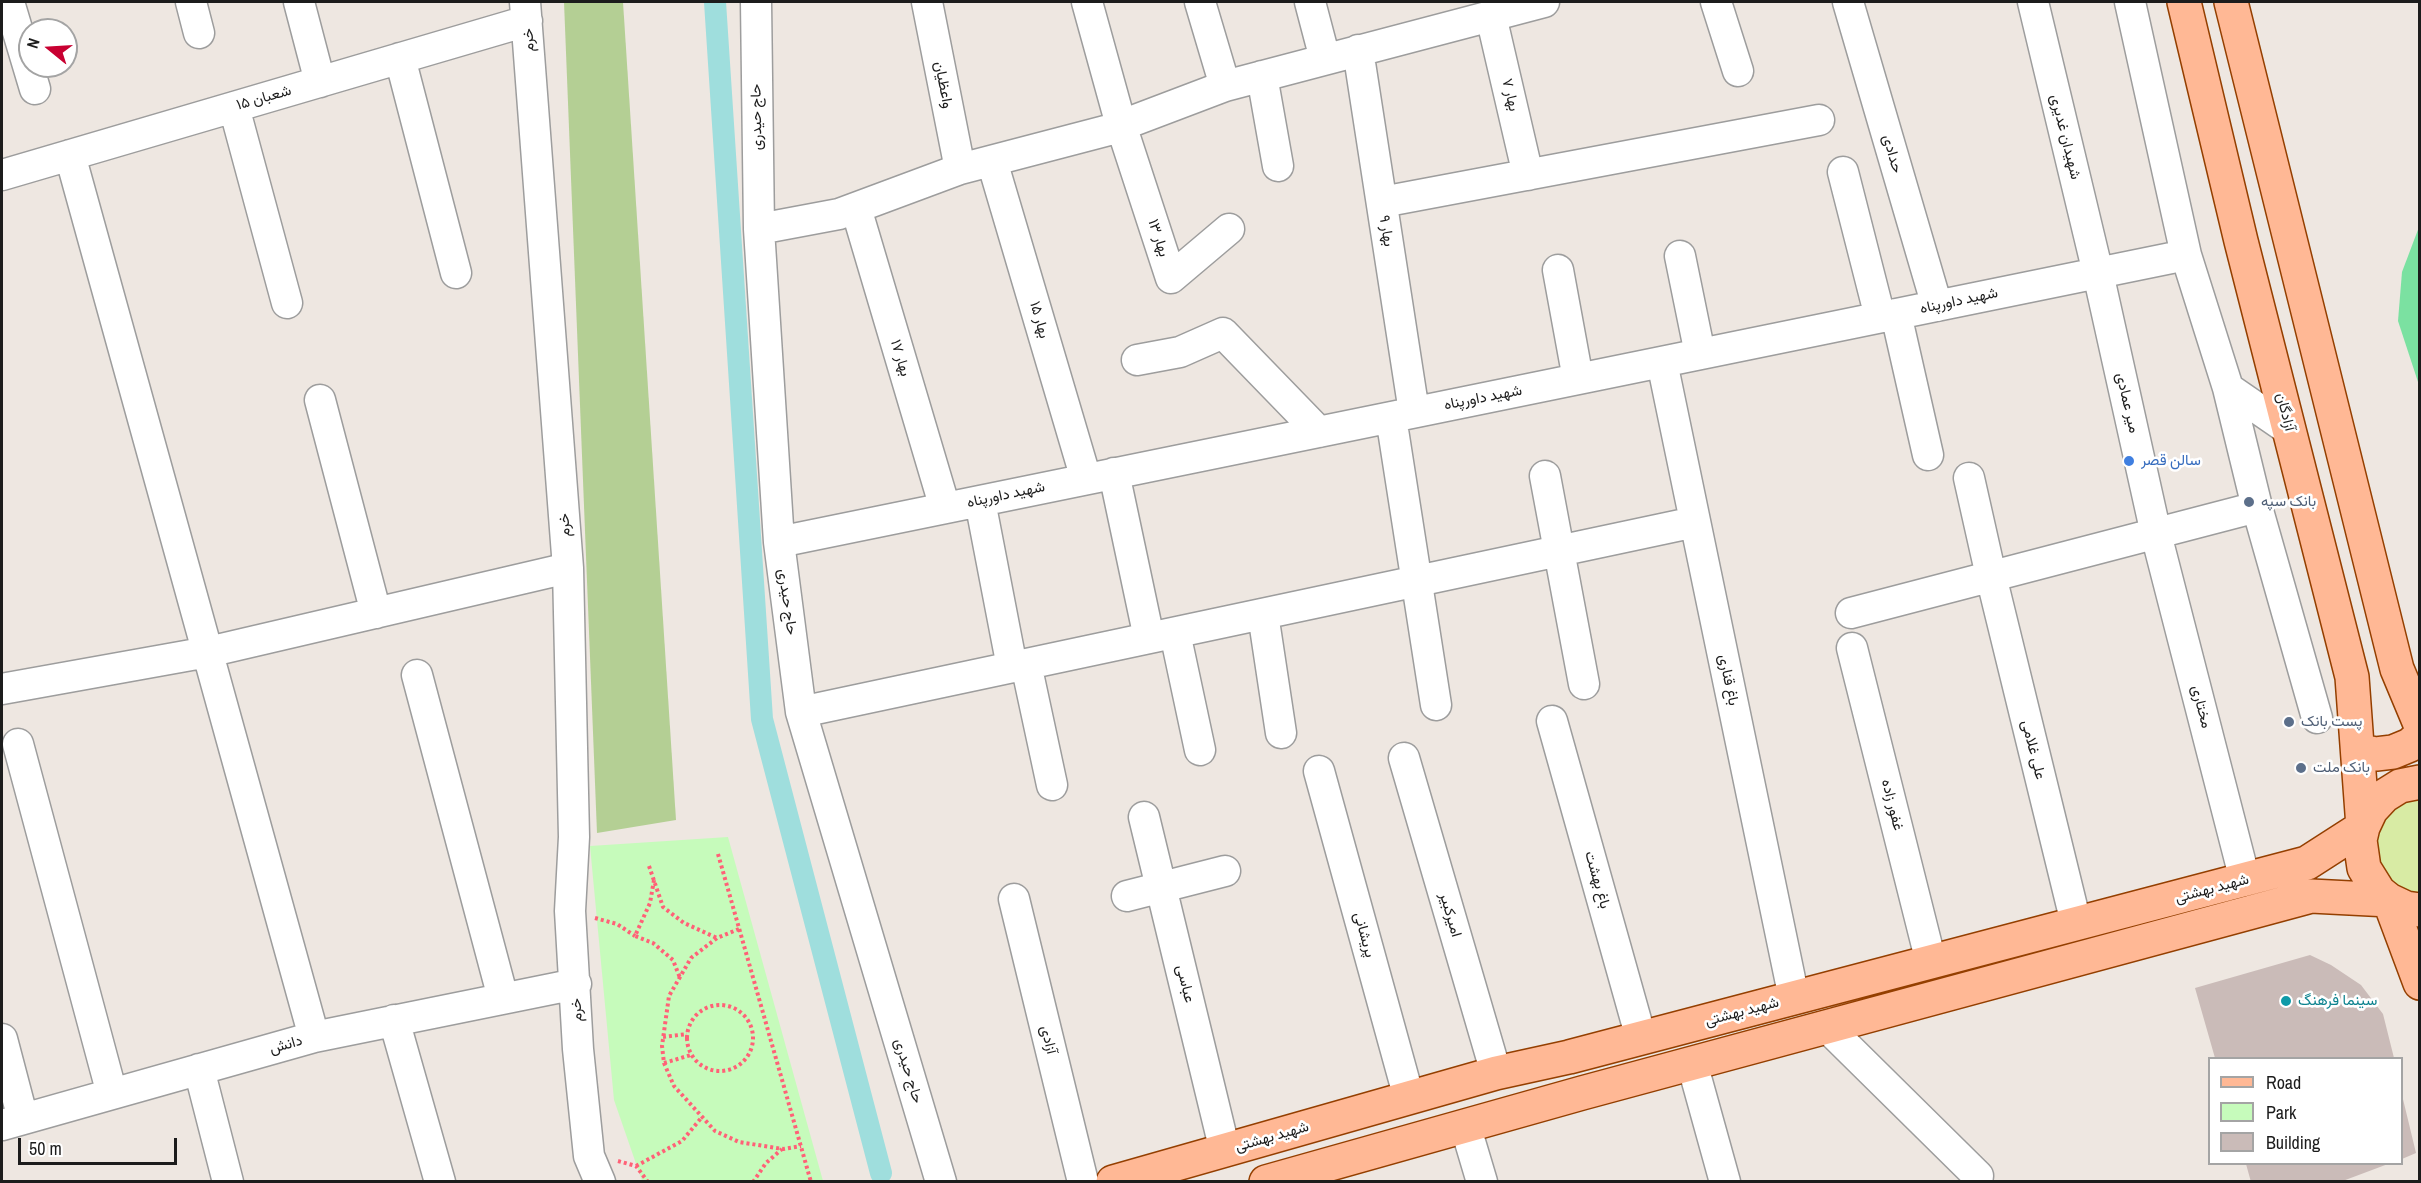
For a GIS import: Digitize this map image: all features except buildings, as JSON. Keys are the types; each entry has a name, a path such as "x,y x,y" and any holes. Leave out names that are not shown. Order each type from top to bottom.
{"main road":[{"name":"آزادگان","path":"2184,2 2241,241 2352,677 2363,827 2361,854 2364,868 2370,880 2404,905"},
{"path":"2235,2 2420,724"},
{"path":"2358,750 2376,754 2393,752 2410,745 2420,736"},
{"path":"2363,827 2371,810 2384,796 2400,786 2420,782"},
{"name":"شهید بهشتی","path":"1113,1182 1496,1073 1641,1038 2307,863 2363,827"},
{"path":"1266,1182 1465,1125 2311,896 2323,891 2328,877 2320,865 2307,863"},
{"path":"2311,896 2404,905 2418,974"}],"street":[{"path":"9,2 35,89"},
{"path":"191,2 199,33"},
{"path":"299,2 320,82"},
{"name":"حاج حیدری","path":"756,2 759,229 779,542 801,712 941,1182"},
{"name":"واعظیان","path":"927,2 960,169"},
{"path":"1087,2 1121,125"},
{"path":"1200,2 1225,86"},
{"path":"1310,2 1325,59"},
{"path":"1716,2 1738,71"},
{"name":"حدادی","path":"1848,2 1937,306"},
{"name":"شهیدان غدیری","path":"2033,2 2098,273"},
{"path":"2130,2 2186,255 2228,388 2257,507 2317,718"},
{"path":"759,229 839,214 960,169 1121,125 1225,86 1517,7"},
{"name":"بهار ۷","path":"1517,7 1528,175"},
{"name":"۱۵ شعبان","path":"2,175 400,58 526,11"},
{"name":"خرم","path":"526,11 568,568 574,837 570,911 578,1049 576,1153 582,1182"},
{"name":"بهار ۹","path":"1358,50 1382,202 1417,581 1436,705"},
{"path":"400,58 456,273"},
{"path":"1262,76 1278,166"},
{"path":"234,107 287,303"},
{"path":"1382,202 1819,120"},
{"name":"بهار ۱۳","path":"1121,125 1172,278 1229,229"},
{"path":"70,155 314,1037"},
{"name":"بهار ۱۵","path":"992,161 1100,476 1162,636 1200,750"},
{"path":"1843,172 1928,455"},
{"name":"بهار ۱۷","path":"856,208 945,508"},
{"name":"شهید داورپناه","path":"779,542 2186,255"},
{"path":"1680,256 1700,354"},
{"path":"1558,270 1578,379"},
{"name":"میر عمادی","path":"2098,273 2156,534"},
{"path":"1137,360 1180,351 1223,333 1319,432"},
{"name":"باغ قناری","path":"1662,362 1794,998"},
{"path":"2228,388 2289,430"},
{"path":"320,400 376,613"},
{"path":"1545,476 1584,684"},
{"name":"علی غلامی","path":"1969,478 2076,924"},
{"path":"980,501 1019,666 1052,785"},
{"path":"1851,613 2257,507"},
{"path":"801,712 1695,522"},
{"name":"مختاری","path":"2156,534 2245,880"},
{"path":"2,689 208,652 568,568"},
{"path":"1263,614 1281,733"},
{"name":"غفور زاده","path":"1852,648 1931,962"},
{"path":"417,675 503,998"},
{"name":"باغ بهشت","path":"1552,721 1641,1038"},
{"path":"18,744 112,1094"},
{"name":"امیرکبیر","path":"1404,758 1496,1073"},
{"name":"پریشانی","path":"1320,771 1409,1098"},
{"name":"عباسی","path":"1144,817 1225,1151"},
{"path":"1127,896 1225,871"},
{"name":"آزادی","path":"1014,899 1083,1182"},
{"name":"دانش","path":"12,1122 314,1037 576,984"},
{"path":"394,1020 440,1182"},
{"path":"1827,1026 1978,1176"},
{"path":"2,1039 12,1122"},
{"name":"خرم","path":"578,1049 589,1156 600,1182"},
{"path":"1692,1063 1725,1182"},
{"path":"199,1069 228,1182"},
{"path":"1465,1125 1482,1182"}],"path":[{"path":"718,854 811,1182"},
{"path":"649,866 663,907 684,923 717,938"},
{"path":"635,936 650,903 654,880"},
{"path":"570,911 617,924 635,936 653,943 673,960 680,978"},
{"path":"739,929 717,938 691,958 669,996 663,1037 664,1063 674,1086 715,1131 739,1142 783,1149 801,1146"},
{"path":"714,1005 724,1005 743,1014 749,1023 752,1044 748,1055 731,1069 720,1071 708,1069 691,1055 687,1045 689,1024 696,1015 714,1005"},
{"path":"663,1037 687,1034"},
{"path":"664,1063 691,1055"},
{"path":"648,1182 636,1166 682,1141 702,1117"},
{"path":"753,1182 766,1163 783,1149"}],"green space":[{"path":"564,2 623,2 676,820 597,833"},
{"path":"2419,227 2419,385 2398,321 2402,272"},
{"path":"2419,798 2419,895 2404,891 2382,870 2377,855 2376,840 2388,813 2399,805"},
{"path":"728,837 823,1181 642,1181 614,1100 590,846"}],"waterway":[{"path":"715,2 762,719 881,1173"}],"place":[{"name":"سالن قصر","path":"2129,461"},
{"name":"بانک سپه","path":"2249,502"},
{"name":"پست بانک","path":"2289,722"},
{"name":"بانک ملت","path":"2301,768"},
{"name":"سینما فرهنگ","path":"2286,1001"}]}
